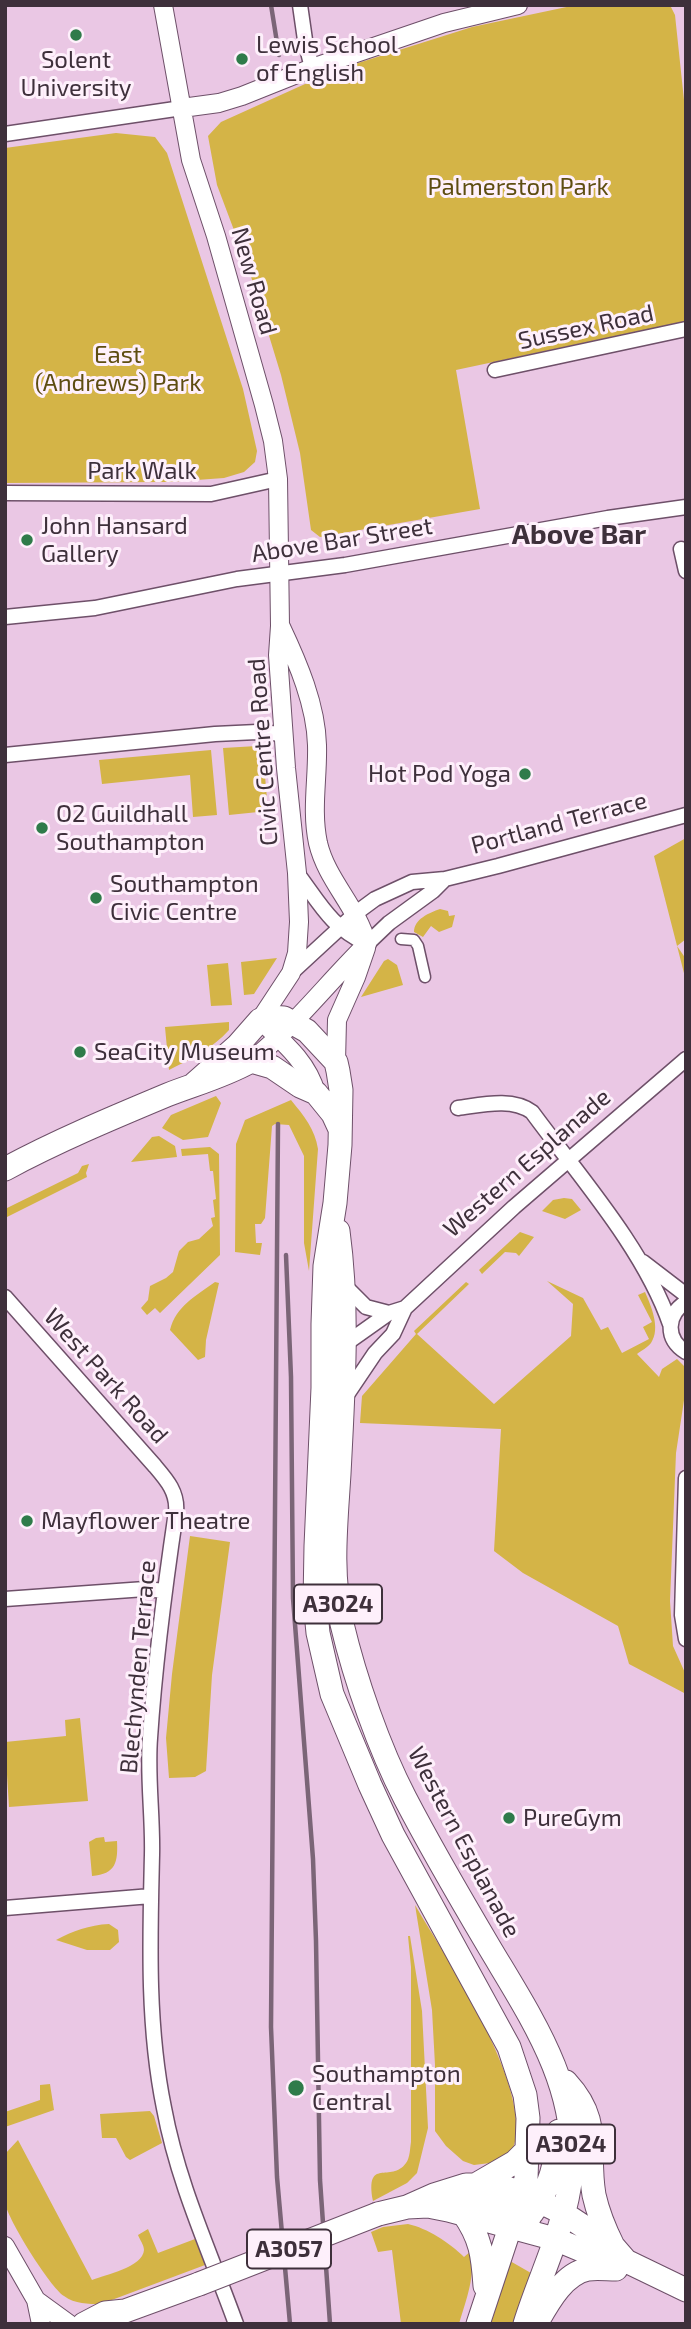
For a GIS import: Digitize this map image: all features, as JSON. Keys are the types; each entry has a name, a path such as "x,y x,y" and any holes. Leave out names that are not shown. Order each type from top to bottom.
{"main road":[{"path":"194,1084 238,1045 260,1020 275,1017 285,1030 318,1042 336,1062"},
{"path":"5,1169 61,1141 194,1084 221,1076 251,1061 272,1067 316,1093 333,1114 340,1130"},
{"name":"Western Esplanade","path":"336,1062 341,1090 340,1130 335,1203 325,1266 343,1401 335,1545 336,1586 341,1620 372,1720 404,1796 524,2003 559,2075 569,2113 571,2135 571,2176 563,2213"},
{"name":"Western Esplanade","path":"335,1203 343,1284 316,1602 324,1664 343,1723 393,1835 509,2047 524,2095 528,2118 528,2149"},
{"path":"449,2192 524,2210 553,2175 559,2122 559,2075"},
{"path":"536,2324 558,2290 578,2273 628,2259 600,2214 594,2195 590,2121 585,2107 559,2075"},
{"path":"477,2184 515,2162 528,2149"},
{"name":"A3024","path":"478,2324 485,2298 524,2210 528,2149"},
{"name":"A3057","path":"84,2324 105,2313 118,2318 378,2214 407,2207 466,2185 497,2185 555,2239 598,2257 628,2259"},
{"name":"A3057","path":"407,2207 428,2206 463,2213 524,2210 563,2213 628,2259 686,2290"},
{"path":"463,2213 471,2224 482,2251 485,2298"},
{"name":"A3024","path":"525,2324 563,2213"}],"street":[{"name":"New Road","path":"163,5 191,160 223,261 273,441 278,479 279,573"},
{"path":"300,5 312,68"},
{"path":"5,134 219,103 444,23 518,5"},
{"name":"Sussex Road","path":"495,370 686,329"},
{"name":"Park Walk","path":"5,493 211,494 278,479"},
{"name":"Above Bar Street","path":"5,617 95,608 237,579 345,565 608,518 686,507"},
{"path":"681,549 686,571"},
{"name":"Civic Centre Road","path":"279,573 278,655 297,873 299,935 291,974"},
{"name":"Civic Centre Road","path":"280,626 298,666 316,730 314,816 320,849 329,873 356,913 367,944"},
{"path":"5,755 257,732 283,734"},
{"name":"Portland Terrace","path":"260,1020 291,974 339,928 375,900 412,882 445,879 686,814"},
{"name":"Civic Centre Road","path":"297,873 331,920 339,928 367,944"},
{"name":"Portland Terrace","path":"251,1061 285,1030 389,923 445,879"},
{"path":"401,939 414,940 418,946 425,977"},
{"name":"Portland Terrace","path":"336,1062 337,1020 367,944"},
{"path":"285,1030 309,1072 316,1093"},
{"name":"Western Esplanade","path":"343,1401 375,1353 393,1334 405,1308 567,1160 686,1059"},
{"path":"458,1108 479,1113 495,1104 525,1107 532,1112 639,1259 664,1306 672,1338 676,1345 686,1352"},
{"path":"639,1259 686,1295"},
{"path":"343,1284 366,1307 389,1313"},
{"name":"West Park Road","path":"5,1297 171,1486"},
{"path":"670,1324 677,1308 686,1302"},
{"name":"Western Esplanade","path":"338,1353 389,1313 405,1308"},
{"path":"338,1353 375,1353"},
{"path":"686,1478 682,1615 686,1639"},
{"name":"Blechynden Terrace","path":"171,1486 177,1506 150,1738 153,2021 164,2110 189,2203 236,2324"},
{"path":"5,1599 145,1589 165,1591"},
{"path":"5,1908 151,1896"},
{"path":"5,2246 36,2300 41,2324"},
{"path":"36,2300 69,2324"}],"green space":[{"name":"Palmerston Park","path":"576,5 670,5 675,15 686,119 686,321 456,370 480,509 320,537 311,530 300,453 281,375 249,270 217,185 208,136 221,122 336,70 472,27"},
{"name":"East (Andrews) Park","path":"116,133 155,137 167,153 243,389 257,451 255,462 244,472 224,478 169,482 5,483 5,148"},
{"path":"257,746 263,752 268,811 229,815 223,748"},
{"path":"211,750 217,815 193,817 190,775 102,784 99,760"},
{"path":"686,838 686,939 677,946 654,856"},
{"path":"440,909 448,911 449,916 455,915 452,927 439,932 431,926 423,937 414,932 419,920"},
{"path":"677,946 686,959 686,981"},
{"path":"277,958 254,994 244,995 241,962"},
{"path":"388,959 397,965 403,985 361,997 384,961"},
{"path":"228,963 232,1005 211,1006 207,965"},
{"path":"229,1022 229,1030 216,1042 169,1070 165,1027"},
{"path":"216,1096 221,1103 208,1137 183,1140 162,1128 171,1115"},
{"path":"291,1100 312,1129 318,1149 309,1271 304,1243 304,1156 289,1125 272,1126 265,1218 261,1224 255,1224 256,1243 262,1243 260,1255 235,1252 236,1144 245,1120"},
{"path":"159,1136 175,1146 177,1157 131,1162 152,1137"},
{"path":"210,1147 219,1154 220,1255 160,1313 155,1308 147,1315 141,1308 148,1300 150,1286 173,1272 179,1251 188,1242 199,1239 213,1226 213,1200 216,1199 208,1154 182,1156 181,1149"},
{"path":"89,1164 87,1177 5,1218 5,1209 78,1173 82,1166"},
{"path":"572,1199 581,1210 565,1219 542,1211 553,1200"},
{"path":"520,1232 534,1237 519,1256 505,1252 482,1274 479,1270"},
{"path":"547,1281 583,1298 601,1330 608,1327 622,1353 649,1339 643,1327 652,1322 638,1295 645,1292 654,1317 655,1331 651,1343 637,1354 659,1377 662,1369 677,1359 685,1367 686,1387 676,1453 670,1601 673,1646 686,1675 686,1694 629,1664 618,1626 523,1573 494,1551 501,1429 360,1423 362,1396 416,1334 414,1331 466,1282 469,1284 417,1334 494,1404 571,1336 573,1304"},
{"path":"215,1282 219,1283 206,1340 205,1357 198,1360 170,1330 182,1308"},
{"path":"190,1536 230,1542 212,1675 206,1771 195,1777 169,1778 166,1738"},
{"path":"80,1718 88,1801 9,1807 5,1742 66,1736 65,1720"},
{"path":"104,1837 105,1842 117,1841 116,1861 111,1870 92,1876 89,1842"},
{"path":"415,1905 485,2027 501,2063 512,2098 516,2129 511,2154 490,2163 474,2165 463,2161 446,2146 435,2131 432,2010"},
{"path":"109,1924 118,1930 119,1942 110,1950 87,1950 56,1940 81,1929"},
{"path":"408,1936 422,2011 428,2128 417,2173 407,2183 373,2201 373,2179 381,2173 400,2169 407,2161 410,2150 411,1967"},
{"path":"50,2084 54,2110 5,2127 5,2112 40,2100 40,2085"},
{"path":"150,2111 162,2143 130,2160 116,2138 102,2138 100,2114"},
{"path":"18,2140 92,2280 122,2270 137,2261 144,2250 138,2235 148,2229 158,2253 195,2239 205,2265 101,2304 86,2304 68,2299 49,2280 30,2252 5,2203 5,2154"},
{"path":"408,2224 438,2237 464,2257 471,2251 471,2279 459,2324 401,2324 392,2250 378,2252 371,2232 383,2227"},
{"path":"510,2261 531,2273 514,2324 491,2324"}],"railway":[{"path":"271,5 279,55"},
{"path":"278,1124 271,2027 277,2177 290,2324"},
{"path":"286,1255 291,1377 293,1598 313,1859 320,2180 330,2324"}],"place":[{"name":"Solent University","path":"76,35"},
{"name":"Lewis School of English","path":"242,59"},
{"name":"John Hansard Gallery","path":"27,540"},
{"name":"Hot Pod Yoga","path":"525,774"},
{"name":"O2 Guildhall Southampton","path":"42,828"},
{"name":"Southampton Civic Centre","path":"96,898"},
{"name":"SeaCity Museum","path":"80,1052"},
{"name":"Mayflower Theatre","path":"27,1521"},
{"name":"PureGym","path":"509,1818"},
{"name":"Southampton Central","path":"296,2088"}],"district":[{"name":"Above Bar","path":"579,535"}]}
